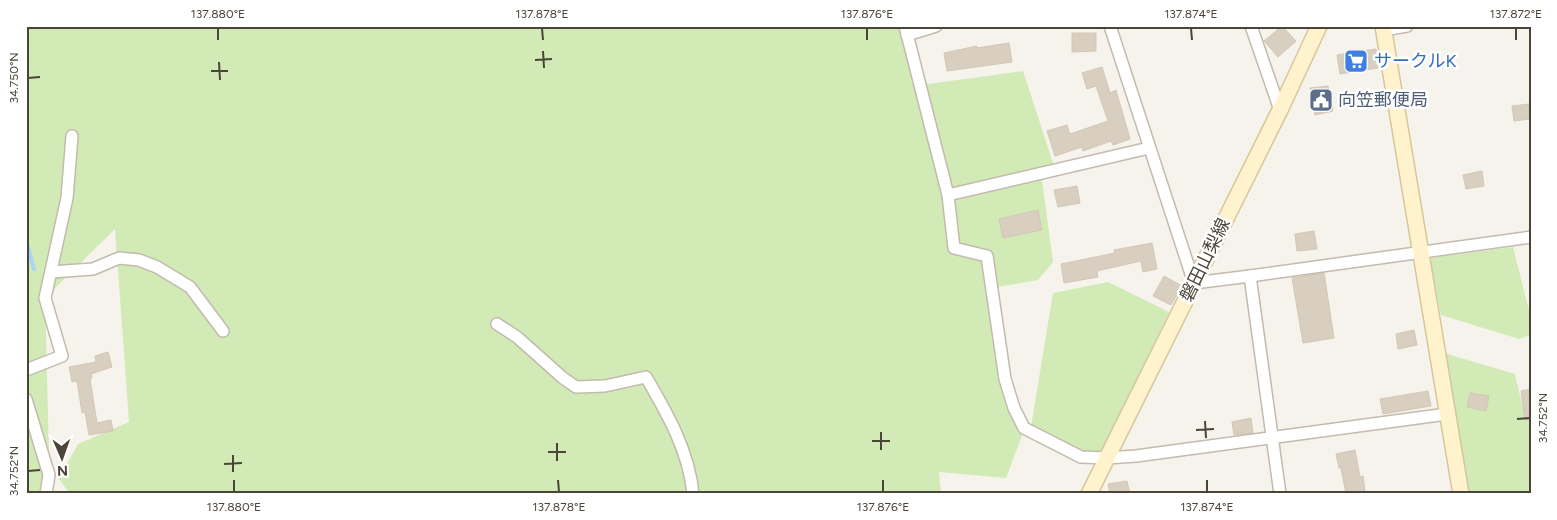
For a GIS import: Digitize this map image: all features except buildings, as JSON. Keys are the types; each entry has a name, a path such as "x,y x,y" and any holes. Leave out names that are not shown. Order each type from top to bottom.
{"main road":[{"name":"磐田山梨線","path":"1089,494 1280,110 1319,26"},
{"path":"1384,28 1461,494"}],"street":[{"path":"936,26 906,31 948,195 954,248 987,256 1005,379 1014,408 1024,428 1081,457 1107,458 1136,456 1447,414"},
{"path":"1110,26 1194,283 1531,237"},
{"path":"1251,26 1280,110"},
{"path":"1384,28 1407,26"},
{"path":"26,370 62,356 45,298 67,198 72,136"},
{"path":"948,195 1149,148"},
{"path":"51,272 93,269 120,258 139,260 157,267 190,287 223,331"},
{"path":"1250,276 1280,494"},
{"path":"497,324 517,337 563,378 576,387 605,386 646,377 669,417 688,465 694,494"},
{"path":"26,399 49,475 46,494"}],"green space":[{"path":"26,26 905,26 921,85 1023,71 1054,166 1041,173 1053,262 1038,280 997,287 987,256 1002,358 1023,433 1006,478 939,472 941,494 70,494 59,479 78,444 129,422 115,229 45,298 50,494 26,494"},
{"path":"1513,247 1531,318 1531,335 1519,339 1441,315 1429,258"},
{"path":"1108,282 1169,312 1102,454 1079,456 1031,427 1053,293"},
{"path":"1437,351 1515,374 1525,417 1531,417 1531,494 1464,494"}],"waterway":[{"path":"26,240 34,269"}],"place":[{"name":"サークルK","path":"1356,61"},
{"name":"向笠郵便局","path":"1321,100"}]}
